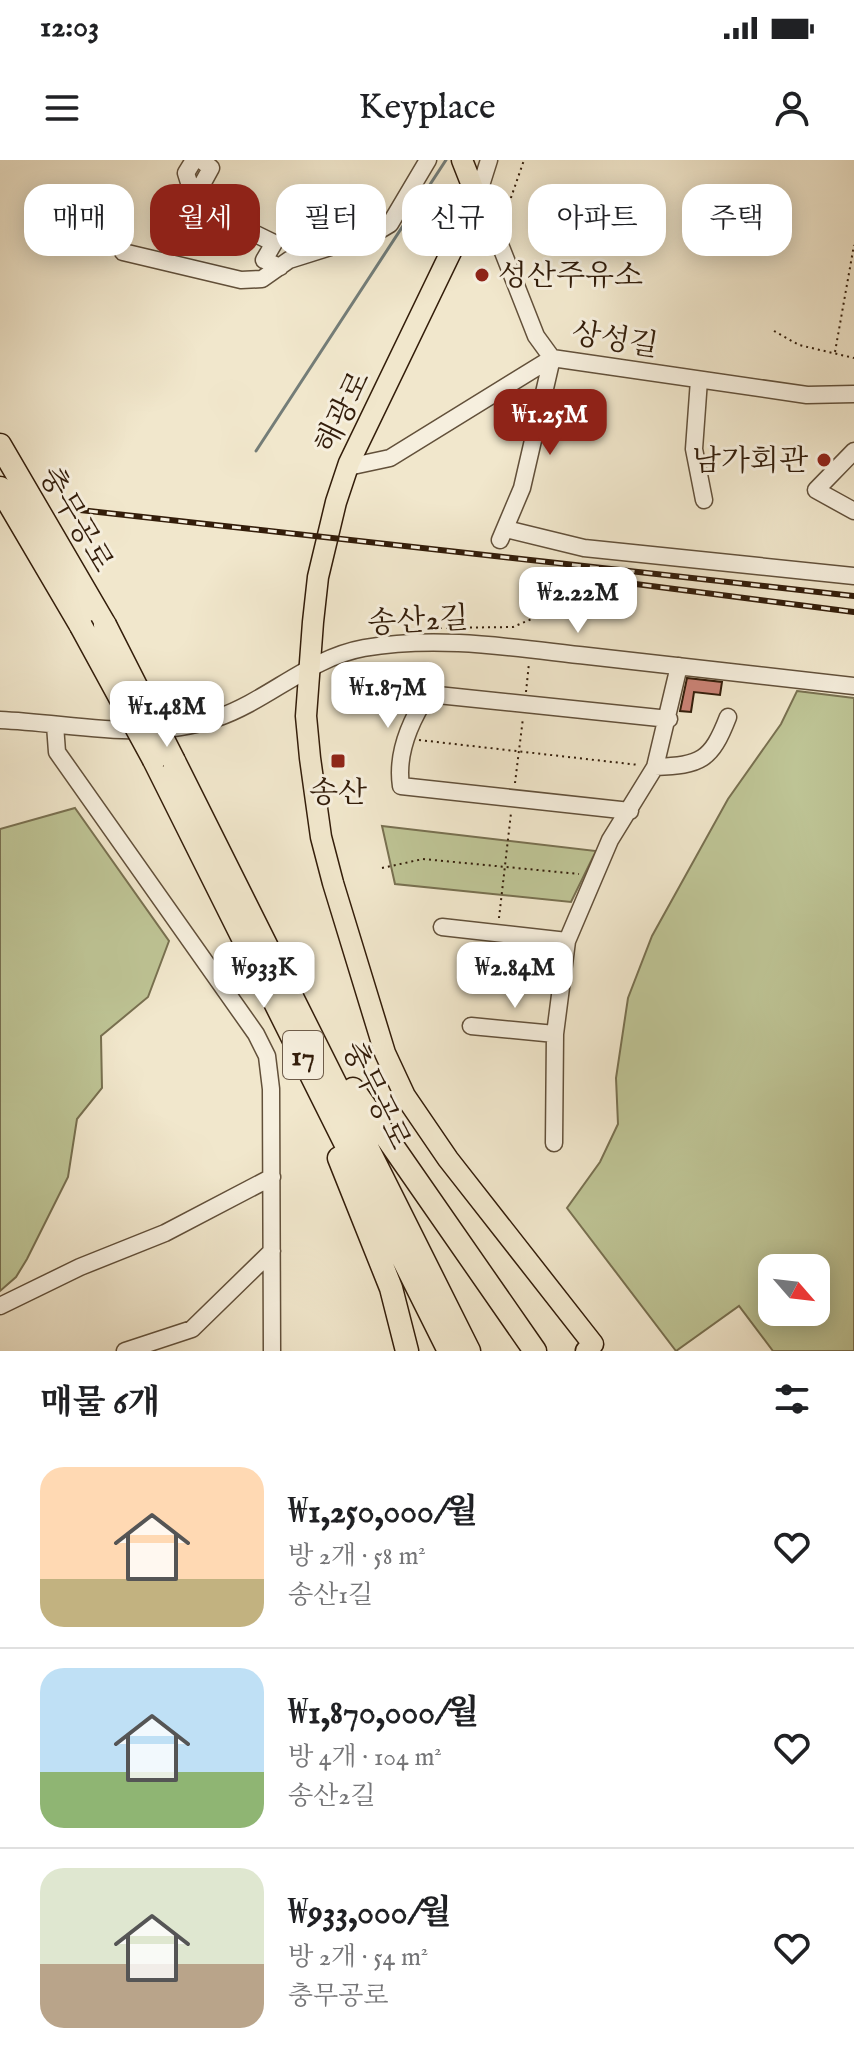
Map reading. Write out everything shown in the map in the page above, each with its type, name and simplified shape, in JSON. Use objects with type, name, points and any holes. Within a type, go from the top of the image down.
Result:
[{"type":"highway","name":"충무공로","points":[[0,445],[105,625],[271,990],[449,1351]]},
{"type":"highway","name":"충무공로","points":[[0,488],[164,760],[200,810],[469,1351]]},
{"type":"highway","points":[[200,810],[236,866],[341,1071],[535,1351]]},
{"type":"highway","points":[[271,990],[391,1288],[407,1351]]},
{"type":"main road","points":[[462,160],[471,184]]},
{"type":"main road","name":"해광로","points":[[449,256],[348,467],[318,577],[306,716],[321,837],[385,1053],[426,1129],[592,1349]]},
{"type":"street","points":[[189,184],[186,173],[194,160]]},
{"type":"street","points":[[201,160],[211,168],[202,184]]},
{"type":"street","points":[[134,255],[241,280],[262,279],[289,260],[375,233],[390,224],[428,160]]},
{"type":"street","points":[[481,184],[489,160]]},
{"type":"street","points":[[260,236],[274,243],[264,260],[280,267]]},
{"type":"street","points":[[505,256],[536,336],[552,358],[522,488],[503,534],[584,548],[854,576]]},
{"type":"street","name":"상성길","points":[[348,467],[390,458],[552,358],[807,395],[854,394]]},
{"type":"street","points":[[699,380],[694,449],[704,500]]},
{"type":"street","points":[[854,451],[816,490],[854,511]]},
{"type":"street","name":"송산2길","points":[[0,720],[139,732],[184,728],[219,717],[276,689],[310,667],[364,648],[420,643],[531,650],[854,686]]},
{"type":"street","points":[[554,1143],[555,1034],[558,989],[567,941],[592,876],[655,767],[669,719],[679,666]]},
{"type":"street","points":[[630,811],[401,786],[400,768],[406,738],[428,694],[669,719]]},
{"type":"street","points":[[655,767],[685,765],[706,758],[719,740],[728,717]]},
{"type":"street","points":[[55,725],[57,752],[144,879],[210,963],[262,1046],[270,1072],[272,1351]]},
{"type":"street","points":[[442,927],[567,941]]},
{"type":"street","points":[[471,1026],[555,1034]]},
{"type":"street","points":[[0,1306],[80,1267],[165,1233],[272,1177]]},
{"type":"street","points":[[125,1351],[192,1329],[272,1251]]},
{"type":"path","points":[[512,192],[524,160]]},
{"type":"path","points":[[835,352],[854,245]]},
{"type":"path","points":[[774,331],[799,345],[854,358]]},
{"type":"path","points":[[420,643],[433,628],[513,627],[541,615]]},
{"type":"path","points":[[531,650],[492,980],[558,989]]},
{"type":"path","points":[[406,738],[655,767]]},
{"type":"path","points":[[382,868],[423,859],[592,876]]},
{"type":"green space","points":[[797,691],[854,698],[854,1351],[773,1351],[739,1306],[676,1351],[567,1208],[600,1162],[618,1124],[616,1078],[628,998],[652,936],[728,799],[781,724]]},
{"type":"green space","points":[[75,808],[169,941],[148,997],[101,1036],[102,1088],[77,1119],[68,1177],[27,1259],[16,1277],[0,1291],[0,829]]},
{"type":"green space","points":[[382,826],[596,851],[571,902],[395,884]]},
{"type":"building","points":[[687,678],[722,682],[720,695],[694,692],[691,712],[680,711]]},
{"type":"waterway","points":[[256,451],[446,160]]},
{"type":"railway","points":[[71,509],[854,596]]},
{"type":"railway","points":[[589,578],[854,612]]},
{"type":"place","name":"성산주유소","points":[[482,275]]},
{"type":"place","name":"남가회관","points":[[824,460]]},
{"type":"place","name":"송산","points":[[338,761]]}]
